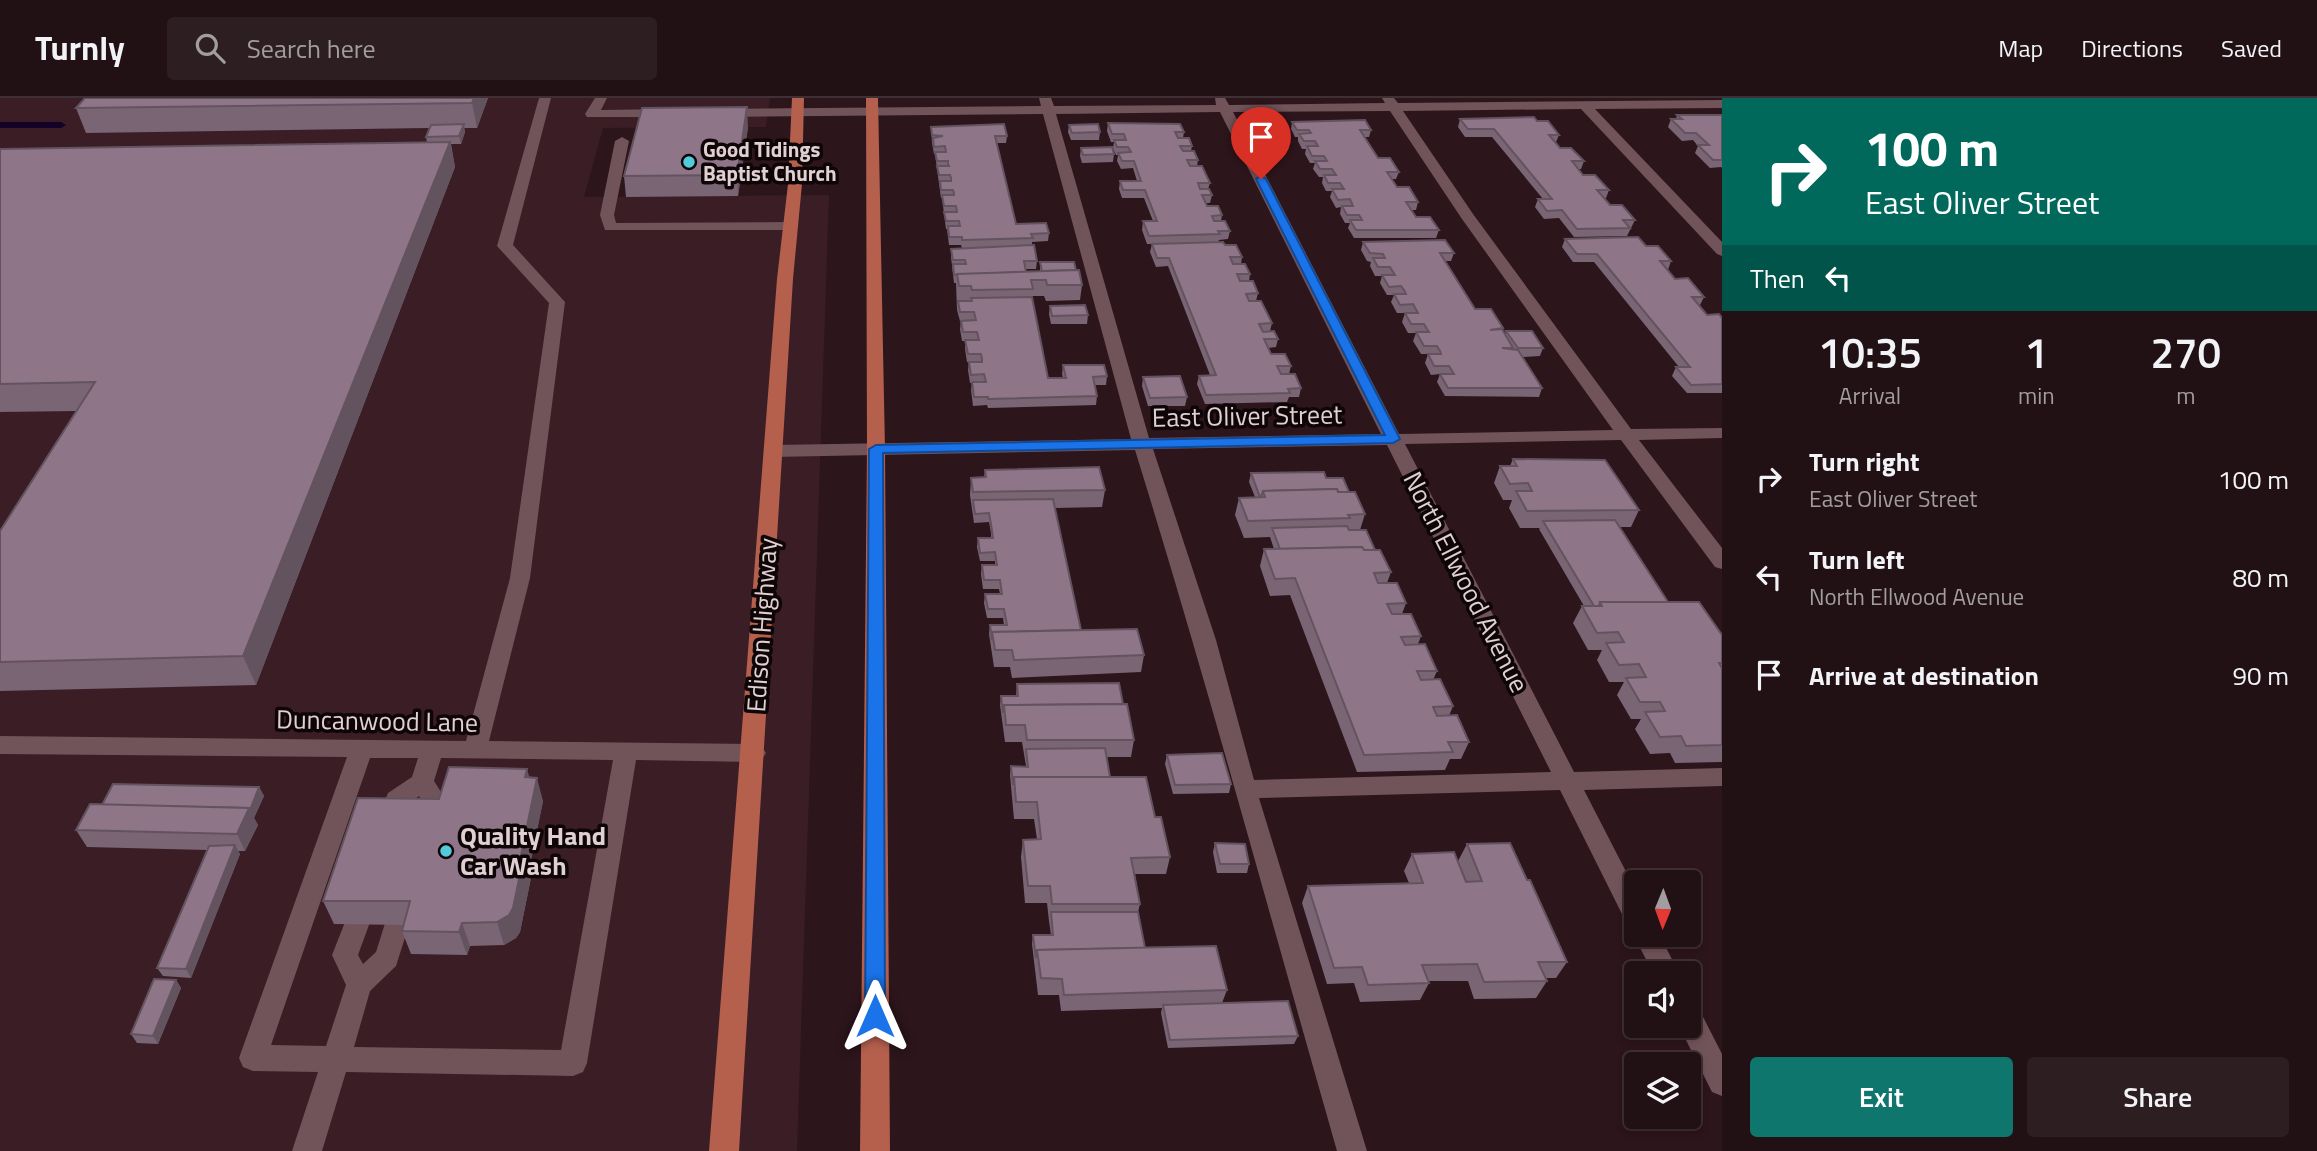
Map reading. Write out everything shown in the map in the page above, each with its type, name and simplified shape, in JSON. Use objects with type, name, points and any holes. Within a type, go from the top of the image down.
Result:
[{"type":"main road","points":[[872,105],[876,449],[875,1151]]},
{"type":"main road","name":"Edison Highway","points":[[724,1151],[754,753],[773,451],[795,184],[797,106]]},
{"type":"street","points":[[475,750],[520,578],[557,302],[505,246],[545,98]]},
{"type":"street","points":[[601,98],[592,114],[685,113]]},
{"type":"street","points":[[1391,102],[1467,216],[1625,435],[1722,562]]},
{"type":"street","points":[[711,113],[797,106],[872,105],[1391,102],[1585,106],[1722,104]]},
{"type":"street","name":"North Ellwood Avenue","points":[[1222,103],[1624,892]]},
{"type":"street","points":[[1047,104],[1142,444],[1205,640],[1245,789],[1352,1151]]},
{"type":"street","points":[[1585,106],[1722,251]]},
{"type":"street","points":[[622,141],[607,215],[610,227],[791,226]]},
{"type":"street","name":"East Oliver Street","points":[[773,451],[1722,433]]},
{"type":"street","name":"Duncanwood Lane","points":[[0,745],[754,753]]},
{"type":"street","points":[[361,749],[253,1058],[573,1063],[626,751]]},
{"type":"street","points":[[388,822],[396,800],[422,782],[432,750]]},
{"type":"street","points":[[1245,789],[1722,777]]},
{"type":"street","points":[[422,782],[436,803],[429,823]]},
{"type":"street","points":[[356,925],[345,955],[359,985]]},
{"type":"street","points":[[307,1151],[359,985],[387,958],[396,925]]},
{"type":"street","points":[[1699,1038],[1722,1083]]},
{"type":"shaded area","points":[[0,98],[770,98],[766,127],[603,128],[584,197],[829,195],[797,1151],[0,1151]]},
{"type":"building","points":[[85,98],[474,98],[472,103],[76,108]]},
{"type":"building","name":"Good Tidings Baptist Church","points":[[747,107],[737,175],[624,176],[642,108]]},
{"type":"building","points":[[1677,115],[1722,115],[1722,160],[1713,160],[1698,145],[1709,145],[1696,133],[1685,133],[1671,119],[1682,119]]},
{"type":"building","points":[[1534,117],[1537,121],[1548,121],[1559,135],[1549,135],[1560,148],[1571,148],[1584,161],[1572,161],[1583,175],[1595,175],[1609,190],[1597,190],[1610,205],[1622,205],[1635,220],[1623,220],[1630,228],[1577,229],[1562,210],[1547,211],[1538,199],[1552,199],[1494,129],[1468,129],[1460,119]]},
{"type":"building","points":[[1365,120],[1371,130],[1360,130],[1378,158],[1390,158],[1399,172],[1387,172],[1397,187],[1409,187],[1418,202],[1406,202],[1416,217],[1430,217],[1439,230],[1356,230],[1350,220],[1362,220],[1361,218],[1359,215],[1347,215],[1342,206],[1353,206],[1350,199],[1338,200],[1332,189],[1344,189],[1340,183],[1328,183],[1324,175],[1336,175],[1332,169],[1320,169],[1315,161],[1327,161],[1324,156],[1312,156],[1307,146],[1318,146],[1315,141],[1304,141],[1299,134],[1311,133],[1309,130],[1297,130],[1292,122]]},
{"type":"building","points":[[1108,123],[1180,124],[1184,132],[1175,132],[1178,138],[1189,138],[1192,146],[1180,146],[1183,151],[1194,151],[1198,160],[1187,160],[1190,166],[1202,166],[1210,183],[1198,183],[1200,189],[1209,189],[1212,195],[1202,195],[1207,206],[1218,206],[1222,215],[1212,216],[1214,221],[1225,221],[1230,231],[1218,231],[1220,234],[1149,236],[1143,221],[1157,221],[1145,190],[1123,190],[1120,181],[1141,181],[1134,161],[1122,161],[1118,153],[1131,152],[1128,147],[1117,147],[1114,140],[1126,140],[1124,134],[1112,134]]},
{"type":"building","points":[[464,124],[459,136],[426,137],[431,125]]},
{"type":"building","points":[[1004,124],[1007,136],[995,136],[1016,224],[1046,223],[1049,233],[1031,234],[1033,238],[962,240],[962,237],[949,237],[948,226],[960,226],[959,221],[946,221],[944,212],[957,212],[956,206],[944,206],[942,195],[954,193],[953,190],[941,190],[940,181],[951,181],[951,178],[950,175],[939,175],[937,166],[949,166],[948,161],[937,161],[935,152],[946,152],[945,146],[934,147],[933,138],[943,136],[932,135],[931,127]]},
{"type":"building","points":[[1098,124],[1100,132],[1072,133],[1069,125]]},
{"type":"building","points":[[450,142],[243,656],[0,662],[0,531],[95,382],[0,384],[0,149]]},
{"type":"building","points":[[1112,147],[1114,154],[1083,155],[1081,148]]},
{"type":"building","points":[[1638,237],[1646,246],[1658,246],[1671,261],[1660,261],[1675,279],[1688,278],[1704,297],[1692,297],[1707,315],[1719,314],[1722,318],[1722,384],[1691,385],[1676,367],[1690,367],[1597,254],[1577,254],[1565,239]]},
{"type":"building","points":[[1445,240],[1454,253],[1440,253],[1475,309],[1491,309],[1503,328],[1490,330],[1502,329],[1513,348],[1502,348],[1518,350],[1542,388],[1448,388],[1440,374],[1454,374],[1449,366],[1434,366],[1428,354],[1441,354],[1440,351],[1437,346],[1424,346],[1416,332],[1429,332],[1424,324],[1411,324],[1405,313],[1418,313],[1413,304],[1400,305],[1394,294],[1406,294],[1404,290],[1401,286],[1389,287],[1382,275],[1395,275],[1390,267],[1378,267],[1373,258],[1385,258],[1383,254],[1370,253],[1363,242]]},
{"type":"building","points":[[1223,242],[1225,245],[1236,245],[1242,257],[1230,257],[1233,264],[1245,264],[1250,274],[1237,274],[1240,281],[1253,281],[1258,293],[1246,294],[1249,301],[1261,301],[1272,323],[1259,324],[1263,332],[1274,331],[1278,339],[1264,339],[1271,354],[1285,354],[1291,366],[1277,366],[1281,374],[1295,374],[1301,388],[1288,389],[1290,393],[1206,395],[1199,376],[1216,375],[1169,258],[1157,258],[1152,244]]},
{"type":"building","points":[[1034,245],[1037,261],[1024,261],[1026,272],[954,275],[953,264],[966,264],[965,260],[953,260],[951,249]]},
{"type":"building","points":[[1040,262],[1074,262],[1076,270],[1042,271]]},
{"type":"building","points":[[1079,270],[1082,285],[1047,285],[1046,280],[1031,280],[1033,289],[972,290],[971,286],[959,286],[957,274]]},
{"type":"building","points":[[1032,297],[1048,378],[1066,378],[1063,365],[1104,365],[1107,376],[1093,377],[1097,396],[988,399],[974,397],[972,382],[986,382],[984,374],[971,375],[969,362],[982,362],[982,359],[981,354],[968,354],[965,340],[979,340],[977,332],[963,332],[961,321],[976,320],[974,312],[960,312],[958,301],[972,301],[971,298]]},
{"type":"building","points":[[1085,305],[1088,315],[1052,316],[1050,306]]},
{"type":"building","points":[[1506,331],[1532,331],[1543,348],[1518,348]]},
{"type":"building","points":[[1180,376],[1187,397],[1150,398],[1143,377]]},
{"type":"building","points":[[1513,459],[1605,460],[1639,510],[1527,511],[1516,491],[1532,491],[1528,483],[1510,484],[1500,466],[1517,466]]},
{"type":"building","points":[[1099,467],[1105,490],[973,492],[971,478],[986,477],[985,470]]},
{"type":"building","points":[[1324,472],[1326,478],[1343,478],[1349,492],[1338,492],[1337,489],[1263,491],[1260,497],[1251,473]]},
{"type":"building","points":[[1337,489],[1338,492],[1355,492],[1365,514],[1348,515],[1350,518],[1248,521],[1239,498],[1265,497],[1263,491]]},
{"type":"building","points":[[1053,499],[1081,630],[992,632],[992,640],[990,625],[1007,625],[1004,609],[988,609],[985,594],[1002,594],[1000,580],[984,580],[982,565],[997,565],[995,552],[980,553],[978,538],[993,538],[989,513],[975,514],[973,500]]},
{"type":"building","points":[[1615,520],[1668,602],[1600,602],[1599,606],[1594,606],[1543,521]]},
{"type":"building","points":[[1347,526],[1349,530],[1366,530],[1375,550],[1364,550],[1362,547],[1280,549],[1272,528]]},
{"type":"building","points":[[1362,547],[1364,550],[1380,550],[1391,572],[1374,573],[1378,583],[1397,583],[1406,603],[1387,604],[1392,614],[1411,614],[1421,636],[1401,637],[1405,645],[1425,644],[1437,671],[1417,671],[1421,680],[1440,679],[1453,706],[1433,707],[1437,716],[1457,715],[1469,742],[1448,742],[1453,752],[1364,755],[1295,578],[1275,579],[1264,549]]},
{"type":"building","points":[[1600,602],[1699,602],[1722,635],[1722,663],[1719,663],[1722,668],[1722,745],[1686,746],[1681,736],[1660,737],[1645,712],[1665,711],[1660,702],[1640,702],[1626,678],[1646,677],[1639,664],[1619,665],[1606,643],[1624,642],[1618,632],[1597,633],[1582,606],[1602,606]]},
{"type":"building","points":[[1137,629],[1144,655],[1014,660],[1012,650],[995,650],[992,632]]},
{"type":"building","points":[[1119,683],[1123,704],[1004,705],[1003,713],[1001,696],[1018,696],[1017,684]]},
{"type":"building","points":[[1127,704],[1134,740],[1027,740],[1025,725],[1006,725],[1004,705]]},
{"type":"building","points":[[1105,748],[1110,777],[1014,777],[1013,785],[1011,766],[1028,767],[1026,749]]},
{"type":"building","points":[[1222,753],[1231,784],[1175,785],[1167,755]]},
{"type":"building","name":"Quality Hand Car Wash","points":[[449,767],[527,769],[525,777],[537,778],[521,855],[524,855],[513,908],[509,915],[497,922],[462,923],[459,932],[402,931],[410,901],[323,901],[358,798],[439,799]]},
{"type":"building","points":[[1014,777],[1146,777],[1155,817],[1161,817],[1170,857],[1131,858],[1140,904],[1052,904],[1050,886],[1028,886],[1023,840],[1041,839],[1037,802],[1016,802]]},
{"type":"building","points":[[113,784],[259,787],[250,810],[102,805]]},
{"type":"building","points":[[90,804],[249,808],[237,834],[76,830]]},
{"type":"building","points":[[1215,843],[1245,844],[1249,864],[1220,864]]},
{"type":"building","points":[[1510,843],[1567,962],[1538,962],[1547,981],[1484,982],[1477,964],[1422,965],[1429,983],[1368,985],[1362,967],[1334,968],[1308,886],[1423,883],[1412,854],[1454,852],[1466,882],[1482,881],[1467,844]]},
{"type":"building","points":[[235,845],[186,969],[157,968],[209,846]]},
{"type":"building","points":[[1051,912],[1138,912],[1145,948],[1037,950],[1036,958],[1033,935],[1053,935]]},
{"type":"building","points":[[1216,946],[1227,990],[1064,995],[1062,979],[1041,978],[1037,950]]},
{"type":"building","points":[[154,979],[176,980],[153,1036],[131,1034]]},
{"type":"building","points":[[1288,1001],[1298,1036],[1170,1040],[1163,1005]]},
{"type":"waterway","points":[[0,125],[61,125]]},
{"type":"place","name":"Good Tidings Baptist Church","points":[[689,162]]},
{"type":"place","name":"Quality Hand Car Wash","points":[[446,851]]},
{"type":"route","points":[[875,1016],[876,449],[1393,439],[1261,179]]}]
